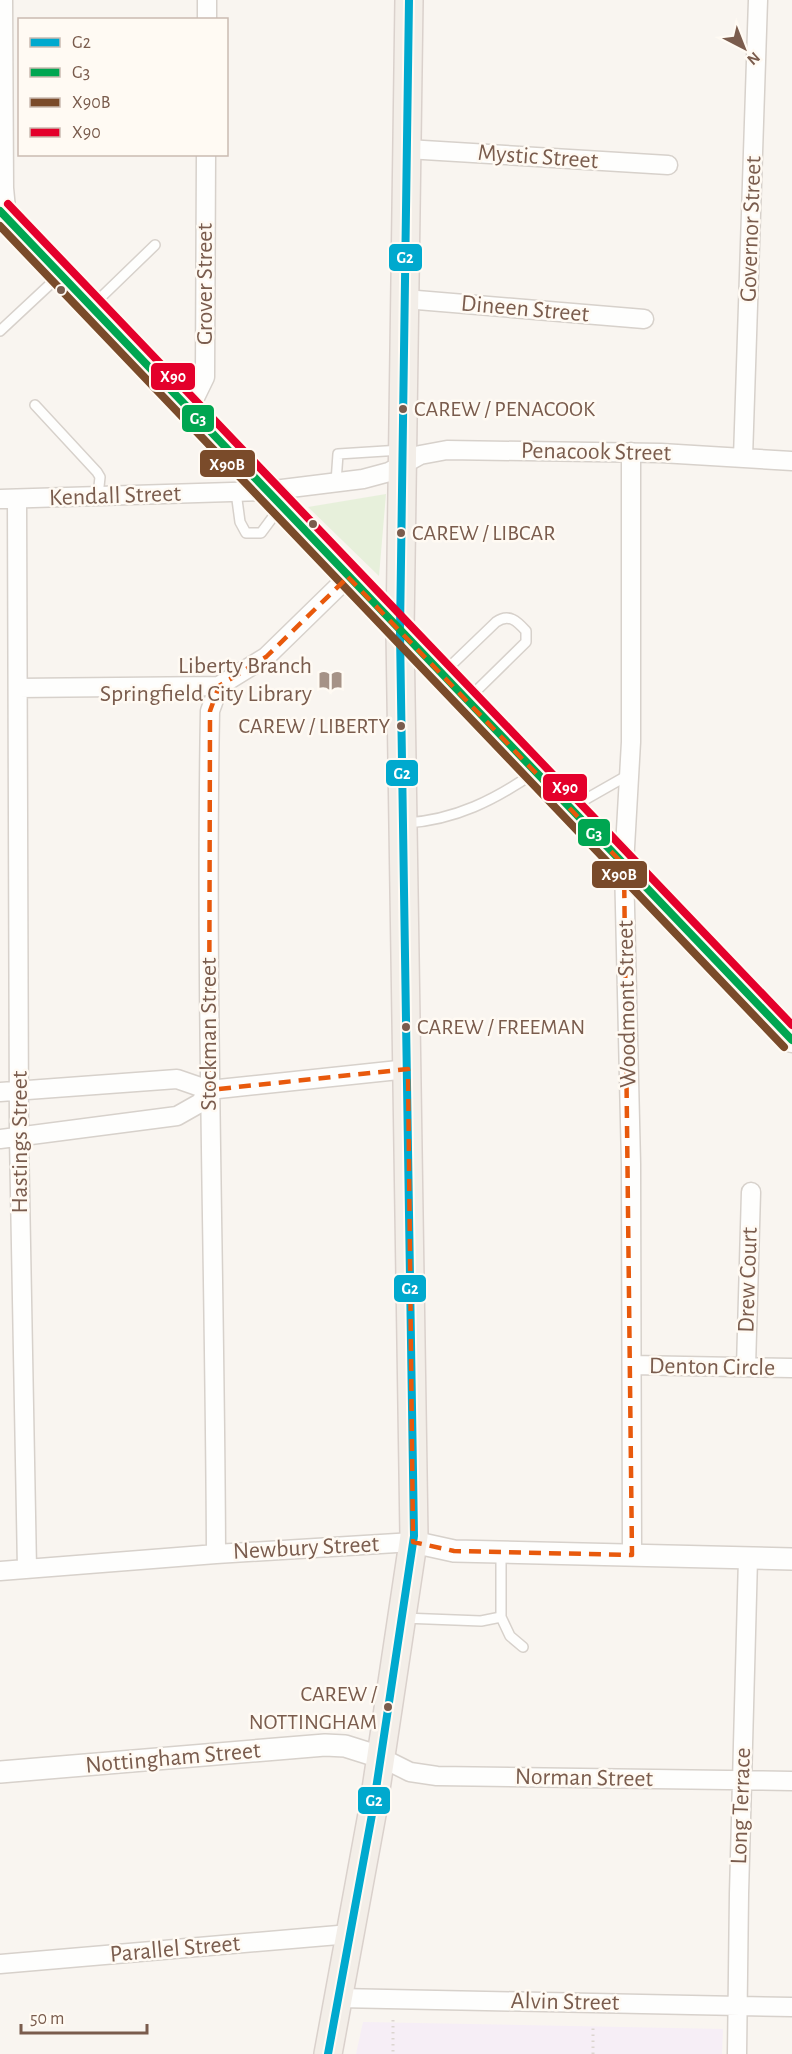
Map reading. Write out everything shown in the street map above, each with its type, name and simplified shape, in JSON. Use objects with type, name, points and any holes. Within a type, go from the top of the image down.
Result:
[{"type":"main road","points":[[328,2054],[380,1758],[413,1542],[400,632],[409,0]]},
{"type":"main road","points":[[2,219],[60,274],[792,1040]]},
{"type":"street","points":[[2,219],[4,188],[3,0]]},
{"type":"street","points":[[207,0],[207,18]]},
{"type":"street","name":"Governor Street","points":[[743,458],[759,0]]},
{"type":"street","name":"Mystic Street","points":[[407,149],[668,165]]},
{"type":"street","name":"Grover Street","points":[[189,410],[205,377],[206,156]]},
{"type":"street","name":"Dineen Street","points":[[405,299],[644,319]]},
{"type":"street","name":"Penacook Street","points":[[336,482],[363,479],[403,458],[447,450],[631,452],[792,460]]},
{"type":"street","name":"Woodmont Street","points":[[631,452],[630,774],[624,865],[632,1365],[632,1555]]},
{"type":"street","name":"Kendall Street","points":[[8,499],[237,492],[274,499],[336,482]]},
{"type":"street","name":"Hastings Street","points":[[8,499],[18,688],[19,1137],[27,1569]]},
{"type":"street","points":[[18,688],[219,686],[266,657],[348,577]]},
{"type":"street","name":"Stockman Street","points":[[216,1554],[215,1330],[208,1090],[210,711],[219,686]]},
{"type":"street","points":[[0,1092],[177,1079],[208,1090],[408,1069]]},
{"type":"street","points":[[0,1139],[177,1116],[200,1103],[208,1090]]},
{"type":"street","name":"Drew Court","points":[[746,1367],[751,1192]]},
{"type":"street","name":"Denton Circle","points":[[632,1365],[792,1368]]},
{"type":"street","name":"Newbury Street","points":[[0,1571],[216,1554],[413,1542],[454,1551],[792,1559]]},
{"type":"street","name":"Long Terrace","points":[[737,2054],[748,1558]]},
{"type":"street","name":"Nottingham Street","points":[[0,1772],[325,1745],[345,1746],[380,1758]]},
{"type":"street","name":"Norman Street","points":[[380,1758],[410,1772],[437,1776],[792,1780]]},
{"type":"street","name":"Parallel Street","points":[[0,1964],[350,1934]]},
{"type":"street","name":"Alvin Street","points":[[338,1998],[792,2007]]},
{"type":"lane","points":[[91,307],[155,245]]},
{"type":"lane","points":[[0,331],[60,274]]},
{"type":"lane","points":[[35,405],[97,472],[100,477],[98,496]]},
{"type":"lane","points":[[336,482],[338,454],[403,458]]},
{"type":"lane","points":[[237,492],[240,522],[246,532],[261,533],[274,499]]},
{"type":"lane","points":[[441,675],[502,618],[512,618],[519,623],[526,631],[526,642],[466,701]]},
{"type":"lane","points":[[404,823],[435,821],[463,812],[502,796],[535,772]]},
{"type":"lane","points":[[570,808],[630,774]]},
{"type":"lane","points":[[501,1552],[501,1617],[510,1636],[523,1647]]},
{"type":"lane","points":[[401,1618],[481,1621],[501,1617]]},
{"type":"path","points":[[393,2020],[393,2054]]},
{"type":"path","points":[[593,2024],[593,2054]]},
{"type":"highlighted area","points":[[348,577],[624,865],[632,1555],[454,1551],[413,1542],[408,1069],[209,1090],[210,711],[219,686],[266,657]]},
{"type":"shaded area","points":[[363,2022],[723,2029],[722,2054],[356,2054]]},
{"type":"green space","points":[[386,494],[379,576],[308,507]]},
{"type":"transit line","name":"G2","points":[[328,2054],[373,1809],[414,1536],[400,632],[409,0]]},
{"type":"transit line","name":"X90","points":[[8,204],[792,1025]]},
{"type":"transit line","name":"G3","points":[[0,211],[792,1040]]},
{"type":"transit line","name":"X90B","points":[[0,226],[784,1047]]},
{"type":"place","name":"CAREW / PENACOOK","points":[[403,409]]},
{"type":"place","name":"CAREW / LIBCAR","points":[[401,533]]},
{"type":"place","name":"Liberty Branch Springfield City Library","points":[[330,680]]},
{"type":"place","name":"CAREW / LIBERTY","points":[[401,726]]},
{"type":"place","name":"CAREW / FREEMAN","points":[[406,1027]]},
{"type":"place","name":"CAREW / NOTTINGHAM","points":[[388,1707]]}]
